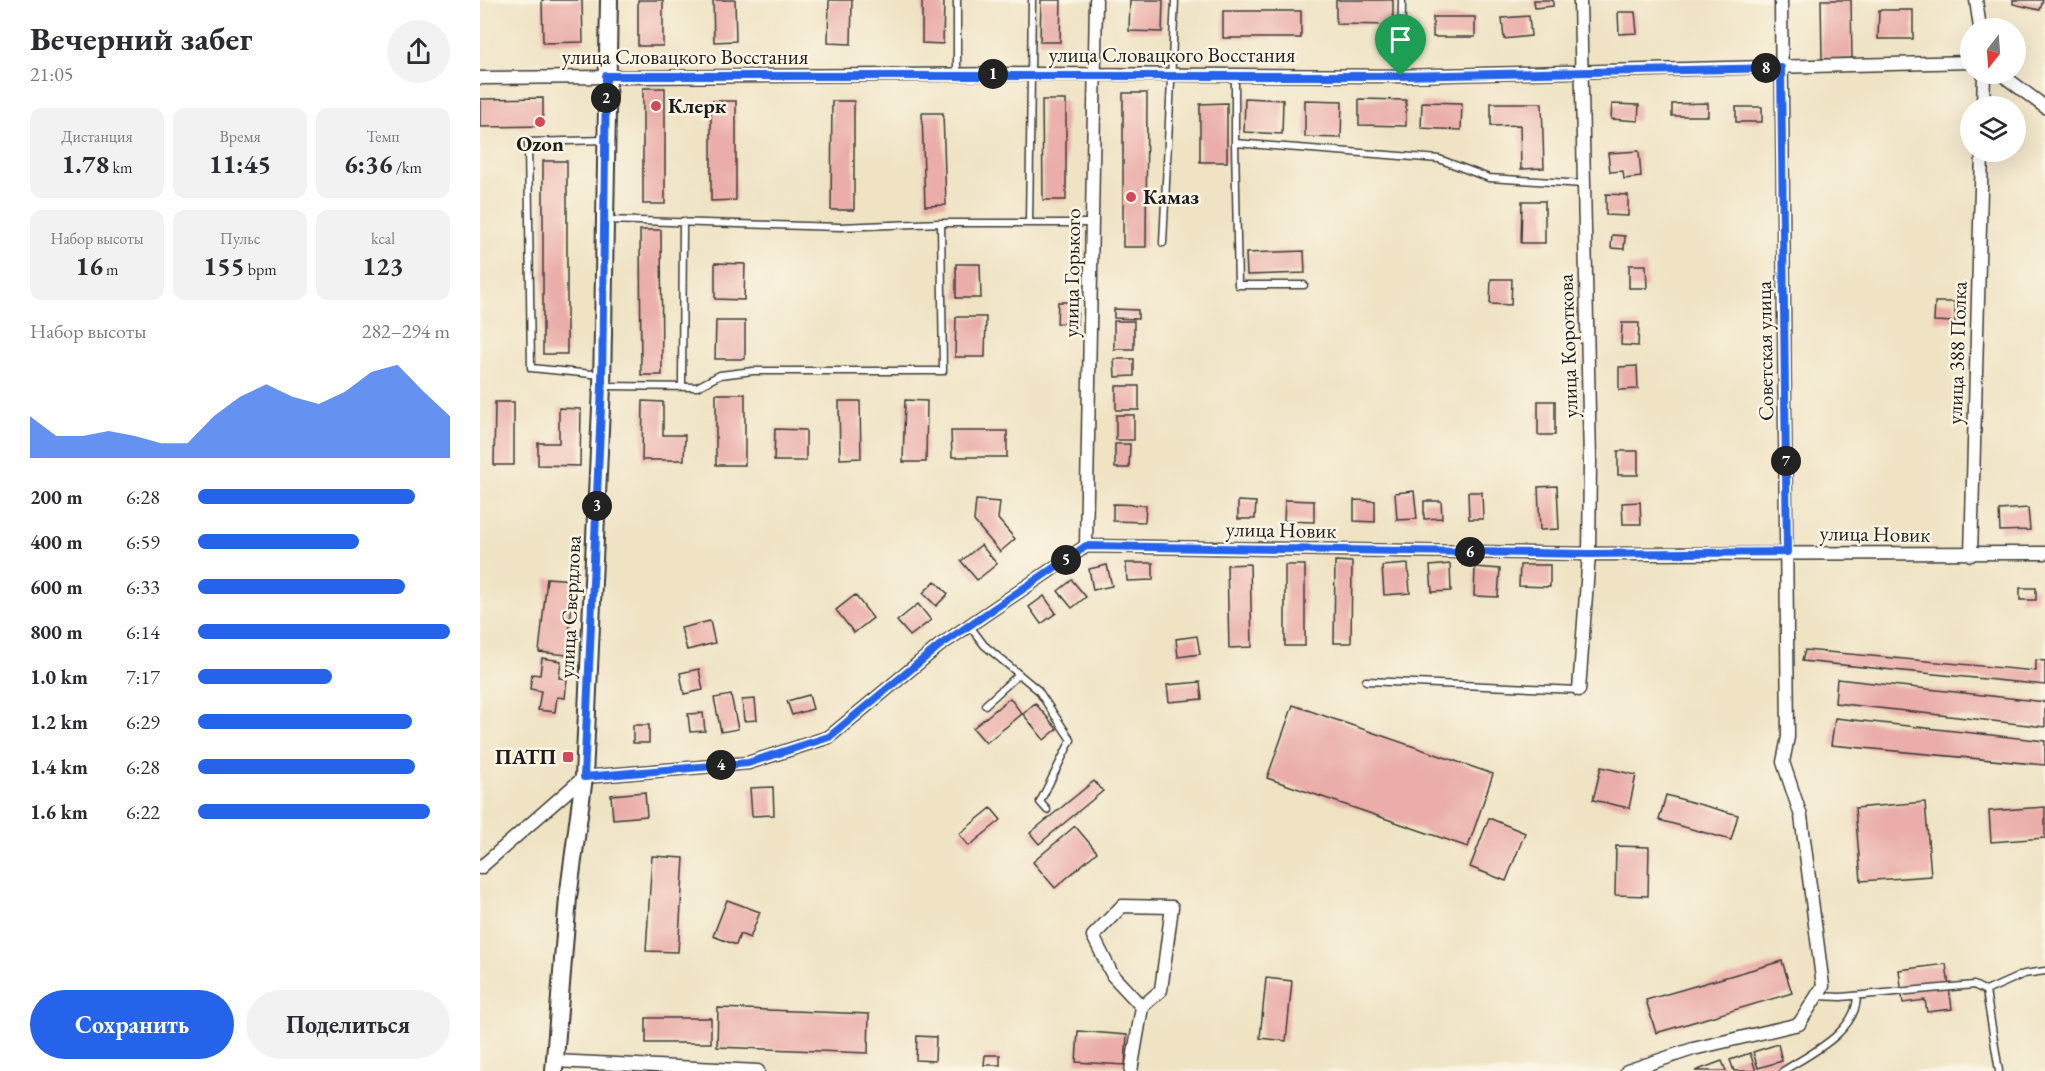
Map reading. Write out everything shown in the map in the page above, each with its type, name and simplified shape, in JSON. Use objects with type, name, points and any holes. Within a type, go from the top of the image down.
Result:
[{"type":"main road","name":"улица Свердлова","points":[[554,1066],[568,898],[584,777],[602,381],[609,0]]},
{"type":"street","name":"улица Горького","points":[[1086,546],[1096,0]]},
{"type":"street","name":"улица Короткова","points":[[1579,690],[1589,554],[1590,461],[1580,0]]},
{"type":"street","name":"Советская улица","points":[[1781,0],[1788,737],[1783,762],[1801,816],[1823,986],[1817,996]]},
{"type":"street","points":[[1976,0],[1979,18]]},
{"type":"street","name":"улица Словацкого Восстания","points":[[480,78],[1033,74],[1401,76],[1960,62]]},
{"type":"street","points":[[2014,84],[2045,107]]},
{"type":"street","name":"улица 388 Полка","points":[[1971,555],[1982,162]]},
{"type":"street","points":[[480,868],[584,777],[748,763],[829,737],[939,646],[1086,546]]},
{"type":"street","name":"улица Новик","points":[[1086,546],[1589,554],[1787,552],[1971,555],[2045,553]]},
{"type":"street","points":[[1131,1071],[1142,1007],[1161,990],[1172,908],[1122,906],[1093,936],[1113,976],[1142,1007]]},
{"type":"street","points":[[1627,1071],[1693,1049],[1799,1024],[1817,996]]},
{"type":"street","points":[[554,1066],[758,1071]]},
{"type":"lane","points":[[957,0],[957,75]]},
{"type":"lane","points":[[1029,223],[1033,74],[1032,0]]},
{"type":"lane","points":[[1162,243],[1175,0]]},
{"type":"lane","points":[[1401,76],[1402,0]]},
{"type":"lane","points":[[1234,75],[1238,285],[1304,285]]},
{"type":"lane","points":[[605,140],[528,142],[531,368],[602,381],[682,387],[697,387],[720,375],[753,371],[943,371],[940,223]]},
{"type":"lane","points":[[1235,143],[1439,159],[1489,178],[1583,184]]},
{"type":"lane","points":[[604,220],[840,227],[940,223],[1093,223]]},
{"type":"lane","points":[[682,387],[683,221]]},
{"type":"lane","points":[[969,626],[984,645],[1038,690],[1071,740],[1040,802],[1047,810]]},
{"type":"lane","points":[[985,705],[1019,674]]},
{"type":"lane","points":[[1366,681],[1579,690]]},
{"type":"lane","points":[[1986,991],[2024,974],[2045,971]]},
{"type":"lane","points":[[1817,996],[1857,996],[1974,985],[1986,991]]},
{"type":"lane","points":[[1986,991],[1999,1071]]},
{"type":"lane","points":[[1783,1071],[1817,1050],[1843,1029],[1857,1007],[1857,996]]},
{"type":"building","points":[[542,0],[582,0],[583,42],[543,43]]},
{"type":"building","points":[[638,0],[663,0],[663,46],[638,46]]},
{"type":"building","points":[[713,0],[735,0],[736,41],[714,42]]},
{"type":"building","points":[[829,0],[852,0],[851,44],[828,43]]},
{"type":"building","points":[[922,0],[944,0],[943,44],[922,43]]},
{"type":"building","points":[[1041,0],[1061,0],[1060,42],[1040,42]]},
{"type":"building","points":[[1130,0],[1163,0],[1162,32],[1129,31]]},
{"type":"building","points":[[1336,0],[1393,0],[1393,25],[1336,24]]},
{"type":"building","points":[[1534,0],[1553,0],[1553,6],[1535,8]]},
{"type":"building","points":[[1821,0],[1851,0],[1852,58],[1822,59]]},
{"type":"building","points":[[2013,0],[2043,0],[2040,10],[2013,4]]},
{"type":"building","points":[[1879,10],[1913,10],[1913,39],[1878,39]]},
{"type":"building","points":[[1223,11],[1301,11],[1301,38],[1223,38]]},
{"type":"building","points":[[1618,12],[1635,12],[1637,33],[1619,34]]},
{"type":"building","points":[[1529,16],[1531,36],[1504,39],[1502,18]]},
{"type":"building","points":[[1433,17],[1475,17],[1475,37],[1433,37]]},
{"type":"building","points":[[643,88],[665,88],[665,204],[643,204]]},
{"type":"building","points":[[1123,93],[1147,93],[1146,247],[1123,247]]},
{"type":"building","points":[[543,98],[543,126],[480,127],[480,99]]},
{"type":"building","points":[[1245,98],[1283,100],[1282,134],[1244,132]]},
{"type":"building","points":[[1359,99],[1406,100],[1406,126],[1359,125]]},
{"type":"building","points":[[1042,100],[1066,100],[1066,200],[1043,200]]},
{"type":"building","points":[[1305,100],[1342,101],[1341,138],[1305,137]]},
{"type":"building","points":[[711,101],[736,101],[736,200],[711,201]]},
{"type":"building","points":[[832,101],[854,101],[854,210],[831,210]]},
{"type":"building","points":[[1422,102],[1462,103],[1461,130],[1421,128]]},
{"type":"building","points":[[1227,103],[1227,162],[1200,162],[1200,104]]},
{"type":"building","points":[[1491,103],[1542,103],[1544,168],[1521,169],[1520,125],[1491,126]]},
{"type":"building","points":[[1708,103],[1708,116],[1672,116],[1672,104]]},
{"type":"building","points":[[1612,104],[1639,105],[1638,121],[1611,119]]},
{"type":"building","points":[[1736,107],[1762,107],[1762,122],[1736,122]]},
{"type":"building","points":[[922,113],[943,113],[946,205],[925,206]]},
{"type":"building","points":[[1639,151],[1641,177],[1624,179],[1623,171],[1610,172],[1608,153]]},
{"type":"building","points":[[543,161],[567,161],[567,354],[543,354]]},
{"type":"building","points":[[1606,194],[1628,195],[1628,216],[1606,215]]},
{"type":"building","points":[[1522,201],[1545,201],[1545,243],[1521,243]]},
{"type":"building","points":[[640,230],[661,230],[662,375],[641,375]]},
{"type":"building","points":[[1612,235],[1625,236],[1624,249],[1611,248]]},
{"type":"building","points":[[1304,251],[1305,273],[1247,275],[1246,253]]},
{"type":"building","points":[[715,263],[745,264],[744,300],[715,299]]},
{"type":"building","points":[[956,264],[980,264],[981,298],[956,298]]},
{"type":"building","points":[[1629,265],[1646,265],[1647,288],[1629,288]]},
{"type":"building","points":[[1491,279],[1512,279],[1511,305],[1490,304]]},
{"type":"building","points":[[1058,302],[1078,302],[1077,324],[1057,323]]},
{"type":"building","points":[[1935,302],[1955,302],[1955,322],[1934,321]]},
{"type":"building","points":[[1114,309],[1138,310],[1138,319],[1114,318]]},
{"type":"building","points":[[956,317],[986,317],[985,357],[955,357]]},
{"type":"building","points":[[716,321],[745,321],[745,359],[715,359]]},
{"type":"building","points":[[1114,321],[1134,321],[1134,349],[1114,349]]},
{"type":"building","points":[[1622,323],[1639,323],[1638,346],[1621,345]]},
{"type":"building","points":[[1114,359],[1134,359],[1134,376],[1115,377]]},
{"type":"building","points":[[1637,366],[1638,389],[1619,390],[1619,367]]},
{"type":"building","points":[[1116,386],[1139,386],[1139,410],[1116,410]]},
{"type":"building","points":[[716,394],[745,394],[745,465],[716,465]]},
{"type":"building","points":[[905,400],[927,401],[926,462],[903,462]]},
{"type":"building","points":[[643,401],[663,402],[663,435],[685,435],[684,460],[642,460]]},
{"type":"building","points":[[839,401],[860,401],[861,458],[840,459]]},
{"type":"building","points":[[1538,401],[1555,401],[1555,435],[1538,435]]},
{"type":"building","points":[[495,402],[514,402],[514,465],[494,465]]},
{"type":"building","points":[[559,408],[581,409],[580,466],[538,465],[538,443],[559,443]]},
{"type":"building","points":[[1116,415],[1134,415],[1134,440],[1116,440]]},
{"type":"building","points":[[775,429],[806,430],[806,461],[774,461]]},
{"type":"building","points":[[951,431],[1007,431],[1007,457],[952,457]]},
{"type":"building","points":[[1115,444],[1130,444],[1129,468],[1115,468]]},
{"type":"building","points":[[1618,451],[1638,451],[1638,475],[1618,475]]},
{"type":"building","points":[[1557,486],[1559,529],[1540,530],[1538,487]]},
{"type":"building","points":[[1414,491],[1417,519],[1397,520],[1395,493]]},
{"type":"building","points":[[1468,492],[1482,492],[1483,519],[1469,519]]},
{"type":"building","points":[[976,500],[1000,502],[998,519],[1015,539],[1000,552],[974,521]]},
{"type":"building","points":[[1285,500],[1314,501],[1314,522],[1284,521]]},
{"type":"building","points":[[1354,500],[1375,501],[1375,522],[1354,521]]},
{"type":"building","points":[[1238,501],[1256,502],[1255,519],[1238,519]]},
{"type":"building","points":[[1424,501],[1441,501],[1442,518],[1424,519]]},
{"type":"building","points":[[1640,502],[1641,524],[1623,524],[1622,503]]},
{"type":"building","points":[[1113,504],[1146,505],[1145,522],[1113,521]]},
{"type":"building","points":[[2028,508],[2030,530],[2000,531],[1999,510]]},
{"type":"building","points":[[981,545],[997,564],[977,580],[961,561]]},
{"type":"building","points":[[1335,561],[1352,562],[1351,643],[1334,643]]},
{"type":"building","points":[[1126,563],[1153,563],[1153,580],[1127,581]]},
{"type":"building","points":[[1250,564],[1252,647],[1229,648],[1227,565]]},
{"type":"building","points":[[1408,564],[1410,593],[1384,595],[1382,566]]},
{"type":"building","points":[[1450,564],[1451,591],[1432,592],[1430,566]]},
{"type":"building","points":[[1107,565],[1112,586],[1093,590],[1089,569]]},
{"type":"building","points":[[1285,565],[1305,565],[1305,646],[1285,646]]},
{"type":"building","points":[[1520,565],[1550,565],[1550,587],[1519,586]]},
{"type":"building","points":[[1475,567],[1500,569],[1498,597],[1474,596]]},
{"type":"building","points":[[547,578],[574,580],[567,655],[539,652]]},
{"type":"building","points":[[1072,580],[1086,597],[1072,608],[1058,591]]},
{"type":"building","points":[[935,581],[948,594],[936,606],[923,593]]},
{"type":"building","points":[[2020,588],[2036,588],[2036,600],[2020,600]]},
{"type":"building","points":[[855,595],[873,618],[854,633],[836,610]]},
{"type":"building","points":[[1044,596],[1056,613],[1041,624],[1029,607]]},
{"type":"building","points":[[918,604],[931,620],[910,636],[897,621]]},
{"type":"building","points":[[710,621],[715,643],[687,650],[681,628]]},
{"type":"building","points":[[1197,636],[1200,654],[1178,657],[1176,639]]},
{"type":"building","points":[[1805,650],[2036,671],[2036,660],[2045,661],[2045,685],[1802,661]]},
{"type":"building","points":[[542,658],[561,661],[559,678],[567,679],[565,698],[557,697],[555,712],[538,710],[541,691],[530,689],[532,674],[540,675]]},
{"type":"building","points":[[699,669],[703,690],[684,694],[680,673]]},
{"type":"building","points":[[1837,679],[2045,702],[2045,727],[1835,703]]},
{"type":"building","points":[[1200,682],[1202,699],[1169,702],[1167,685]]},
{"type":"building","points":[[731,695],[738,729],[721,732],[714,698]]},
{"type":"building","points":[[809,695],[813,709],[792,715],[787,701]]},
{"type":"building","points":[[1010,698],[1022,714],[986,743],[973,728]]},
{"type":"building","points":[[755,699],[757,720],[744,721],[742,700]]},
{"type":"building","points":[[1035,703],[1057,729],[1044,740],[1023,714]]},
{"type":"building","points":[[1293,705],[1493,774],[1468,847],[1267,778]]},
{"type":"building","points":[[703,713],[705,731],[690,732],[688,714]]},
{"type":"building","points":[[1835,718],[2045,741],[2045,765],[1831,745]]},
{"type":"building","points":[[633,725],[649,725],[649,743],[633,743]]},
{"type":"building","points":[[1601,767],[1636,775],[1629,808],[1593,800]]},
{"type":"building","points":[[1094,781],[1103,791],[1039,844],[1030,833]]},
{"type":"building","points":[[773,787],[774,815],[752,816],[750,788]]},
{"type":"building","points":[[645,792],[647,816],[613,819],[611,795]]},
{"type":"building","points":[[1666,795],[1738,815],[1731,840],[1659,820]]},
{"type":"building","points":[[1925,802],[1931,876],[1861,881],[1855,808]]},
{"type":"building","points":[[2045,807],[2045,838],[1991,842],[1989,811]]},
{"type":"building","points":[[991,808],[1001,820],[969,846],[959,834]]},
{"type":"building","points":[[1489,818],[1525,833],[1506,881],[1470,867]]},
{"type":"building","points":[[1075,826],[1097,852],[1055,888],[1033,862]]},
{"type":"building","points":[[1616,846],[1649,847],[1648,896],[1615,895]]},
{"type":"building","points":[[652,856],[684,858],[678,952],[646,951]]},
{"type":"building","points":[[727,900],[760,912],[750,938],[740,934],[736,945],[713,936]]},
{"type":"building","points":[[1782,961],[1792,993],[1656,1033],[1646,1000]]},
{"type":"building","points":[[1946,964],[1952,1009],[1927,1012],[1925,1000],[1903,1003],[1899,970]]},
{"type":"building","points":[[1266,978],[1292,981],[1286,1041],[1260,1038]]},
{"type":"building","points":[[718,1008],[869,1014],[868,1053],[717,1047]]},
{"type":"building","points":[[646,1018],[711,1018],[711,1043],[646,1043]]},
{"type":"building","points":[[1078,1031],[1127,1035],[1125,1065],[1076,1062]]},
{"type":"building","points":[[917,1036],[936,1037],[935,1061],[916,1060]]},
{"type":"building","points":[[1778,1044],[1782,1061],[1758,1068],[1753,1052]]},
{"type":"building","points":[[1750,1053],[1756,1071],[1734,1071],[1730,1060]]},
{"type":"building","points":[[985,1055],[1000,1055],[1000,1065],[984,1065]]},
{"type":"building","points":[[1722,1061],[1726,1071],[1695,1071]]},
{"type":"place","name":"Клерк","points":[[656,106]]},
{"type":"place","name":"Ozon","points":[[540,122]]},
{"type":"place","name":"Камаз","points":[[1131,197]]},
{"type":"place","name":"ПАТП","points":[[568,757]]},
{"type":"route","points":[[1781,68],[1787,552],[1589,554],[1086,546],[939,646],[829,737],[748,763],[584,777],[602,386],[606,76],[1033,74],[1401,76],[1781,68]]}]
